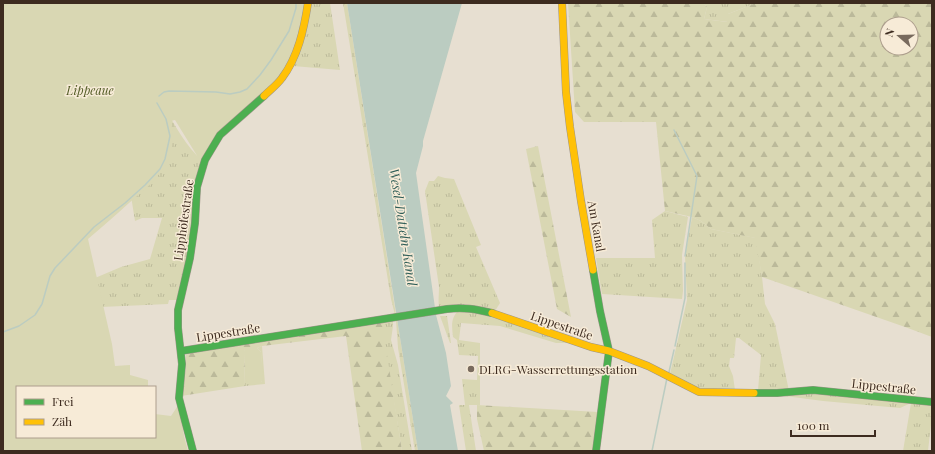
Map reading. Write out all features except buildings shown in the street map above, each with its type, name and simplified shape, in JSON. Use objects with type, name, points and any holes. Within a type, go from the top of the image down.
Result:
[{"type":"street","name":"Lipphöfestraße","points":[[193,451],[179,398],[182,364],[178,328],[178,310],[190,258],[197,187],[203,165],[220,135],[274,87],[294,58],[303,30],[308,3]]},
{"type":"street","name":"Am Kanal","points":[[562,3],[566,92],[570,127],[581,202],[600,311],[609,352],[596,451]]},
{"type":"street","name":"Lippestraße","points":[[181,351],[445,309],[465,308],[483,310],[609,352],[648,366],[699,392],[777,393],[813,390],[932,402]]},
{"type":"green space","name":"Lippeaue","points":[[3,3],[309,3],[288,69],[224,131],[202,166],[175,120],[171,121],[173,136],[172,146],[170,156],[161,172],[146,188],[88,239],[112,344],[115,366],[130,365],[130,375],[148,380],[148,386],[16,386],[16,438],[156,438],[156,414],[171,416],[177,407],[179,407],[188,451],[3,451]]},
{"type":"green space","points":[[311,3],[330,3],[340,70],[293,66]]},
{"type":"green space","points":[[343,3],[347,3],[396,315],[391,299]]},
{"type":"green space","points":[[568,3],[703,3],[707,7],[704,19],[727,22],[728,14],[756,3],[932,3],[932,337],[762,277],[755,238],[711,229],[701,221],[692,217],[665,211],[656,122],[584,122],[575,112]]},
{"type":"green space","points":[[703,3],[756,3],[728,14],[728,22],[704,19],[707,7]]},
{"type":"green space","points":[[164,107],[186,143],[203,161],[197,179],[191,218],[189,254],[178,300],[169,300],[168,304],[101,307],[18,386],[16,386],[16,438],[3,451],[3,311],[84,235],[95,278],[121,267],[150,259],[162,218],[142,218],[135,221],[131,196]]},
{"type":"green space","points":[[538,146],[571,317],[557,309],[526,149]]},
{"type":"green space","points":[[438,176],[454,179],[481,245],[476,247],[500,303],[495,311],[439,308],[439,287],[425,191],[429,181],[434,181]]},
{"type":"green space","points":[[665,211],[688,217],[682,255],[682,299],[602,294],[596,258],[655,258],[652,220]]},
{"type":"green space","points":[[692,217],[701,221],[711,229],[756,238],[765,304],[775,324],[789,391],[758,390],[761,355],[739,338],[736,338],[734,358],[730,358],[729,366],[733,376],[735,390],[702,389],[670,374],[687,300],[685,256]]},
{"type":"green space","points":[[459,310],[480,311],[569,343],[556,343],[500,326],[461,323],[459,340],[480,343],[480,405],[469,405],[476,451],[466,451],[459,405],[465,405],[462,379],[477,380],[478,356],[459,355],[457,340],[453,337],[452,326],[454,316]]},
{"type":"green space","points":[[440,316],[447,316],[451,343],[450,343]]},
{"type":"green space","points":[[397,319],[418,451],[415,451],[398,348]]},
{"type":"green space","points":[[385,321],[393,321],[391,340],[398,365],[412,451],[402,451],[382,329]]},
{"type":"green space","points":[[385,321],[383,329],[402,451],[362,451],[346,336],[262,346],[257,348],[244,348],[245,386],[181,396],[186,368],[186,355],[192,352]]},
{"type":"green space","points":[[262,346],[265,384],[245,386],[244,350],[262,382],[261,352],[257,348]]},
{"type":"green space","points":[[244,348],[257,348],[261,352],[263,379],[260,383],[252,384],[246,380]]},
{"type":"green space","points":[[809,393],[932,405],[928,451],[903,451],[911,403],[900,408],[785,396]]},
{"type":"green space","points":[[477,405],[598,412],[593,451],[484,451],[477,419]]},
{"type":"water","name":"Wesel-Datteln-Kanal","points":[[347,3],[462,3],[423,141],[416,173],[436,315],[446,353],[451,386],[446,396],[453,403],[450,405],[458,451],[418,451]]},
{"type":"waterway","points":[[159,96],[164,92],[169,91],[216,92],[230,94],[247,89],[271,60],[289,31],[296,8],[296,3]]},
{"type":"waterway","points":[[3,332],[19,326],[35,315],[42,304],[50,276],[55,268],[94,227],[125,203],[160,169],[165,159],[170,136],[166,119],[157,103]]},
{"type":"waterway","points":[[674,130],[697,176],[685,256]]},
{"type":"waterway","points":[[675,346],[685,298],[685,263]]},
{"type":"waterway","points":[[669,372],[674,350]]},
{"type":"waterway","points":[[652,451],[667,378]]},
{"type":"traffic: fast","points":[[193,451],[179,398],[182,364],[178,328],[178,310],[190,258],[195,223],[197,187],[205,160],[220,135],[264,96]]},
{"type":"traffic: fast","points":[[593,270],[609,351],[596,451]]},
{"type":"traffic: fast","points":[[181,351],[447,309],[459,308],[492,313]]},
{"type":"traffic: fast","points":[[754,393],[813,390],[932,402]]},
{"type":"traffic: slow","points":[[264,96],[280,81],[288,70],[300,42],[308,3]]},
{"type":"traffic: slow","points":[[562,3],[566,92],[570,127],[593,270]]},
{"type":"traffic: slow","points":[[492,313],[591,347],[609,351],[648,366],[699,392],[754,393]]},
{"type":"place","name":"DLRG-Wasserrettungsstation","points":[[471,369]]}]
